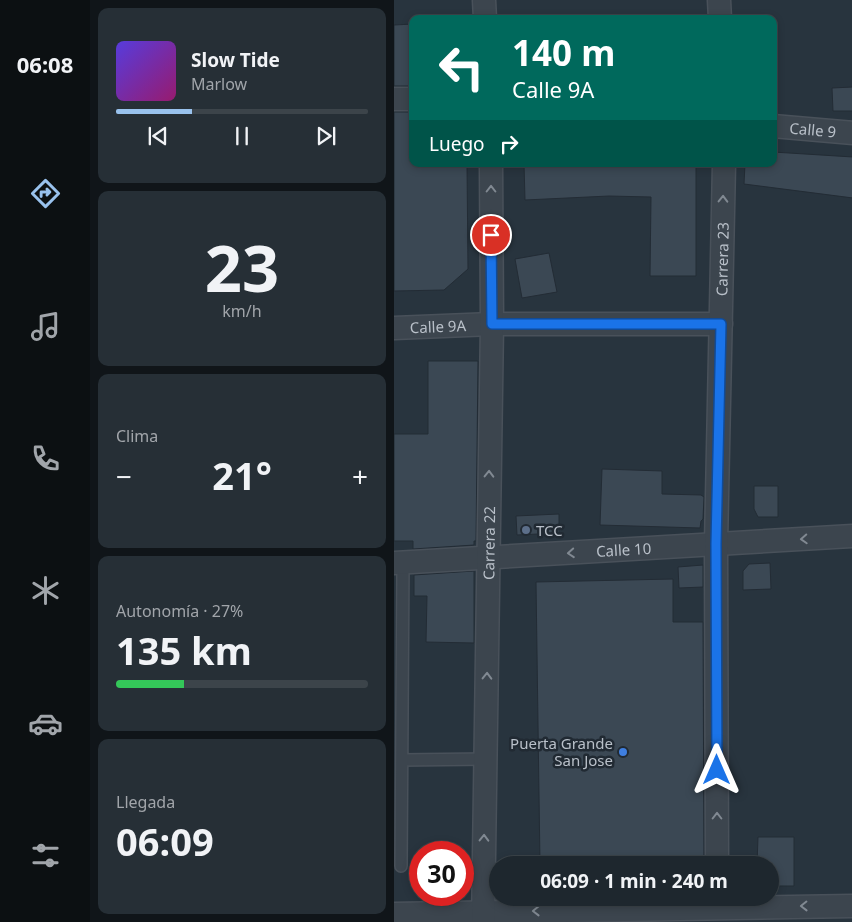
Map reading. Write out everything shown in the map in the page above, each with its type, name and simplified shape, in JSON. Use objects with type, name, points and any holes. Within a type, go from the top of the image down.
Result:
[{"type":"street","points":[[484,0],[485,15]]},
{"type":"street","points":[[719,0],[720,15]]},
{"type":"street","points":[[394,98],[409,99]]},
{"type":"street","name":"Calle 9","points":[[777,126],[852,133]]},
{"type":"street","name":"Carrera 22","points":[[483,917],[492,324],[491,167]]},
{"type":"street","name":"Carrera 23","points":[[717,856],[716,544],[724,167]]},
{"type":"street","name":"Calle 9A","points":[[394,328],[492,324],[721,324]]},
{"type":"street","name":"Calle 10","points":[[399,562],[852,536]]},
{"type":"street","points":[[394,914],[483,917],[852,906]]},
{"type":"lane","points":[[399,562],[398,712],[402,760],[398,798],[401,866]]},
{"type":"lane","points":[[402,760],[486,759]]},
{"type":"building","points":[[409,24],[409,86],[394,86],[394,25]]},
{"type":"building","points":[[853,87],[853,111],[833,111],[832,88]]},
{"type":"building","points":[[394,112],[409,112],[409,167],[467,167],[468,269],[444,290],[394,291]]},
{"type":"building","points":[[777,152],[853,157],[853,198],[744,184],[745,167],[777,167]]},
{"type":"building","points":[[524,167],[696,167],[696,276],[650,276],[651,197],[609,196],[525,200]]},
{"type":"building","points":[[549,253],[557,292],[522,298],[515,259]]},
{"type":"building","points":[[428,361],[478,361],[476,541],[474,541],[474,545],[413,549],[413,541],[394,541],[394,434],[428,434]]},
{"type":"building","points":[[602,469],[662,471],[662,494],[701,495],[704,497],[703,519],[700,528],[600,525]]},
{"type":"building","points":[[754,486],[778,486],[778,517],[758,517],[754,509]]},
{"type":"building","points":[[559,514],[559,533],[517,535],[516,516]]},
{"type":"building","points":[[770,563],[771,589],[743,590],[743,571],[749,564]]},
{"type":"building","points":[[703,565],[703,587],[679,588],[678,567]]},
{"type":"building","points":[[474,571],[474,643],[426,642],[427,596],[414,596],[414,575]]},
{"type":"building","name":"Puerta Grande San Jose","points":[[673,579],[673,622],[703,622],[704,856],[540,856],[536,582]]},
{"type":"building","points":[[758,837],[794,837],[794,886],[779,886],[779,856],[757,856]]},
{"type":"place","name":"TCC","points":[[526,530]]},
{"type":"place","name":"Puerta Grande San Jose","points":[[623,752]]},
{"type":"route","points":[[491,235],[492,324],[721,324],[716,544],[717,770]]}]
